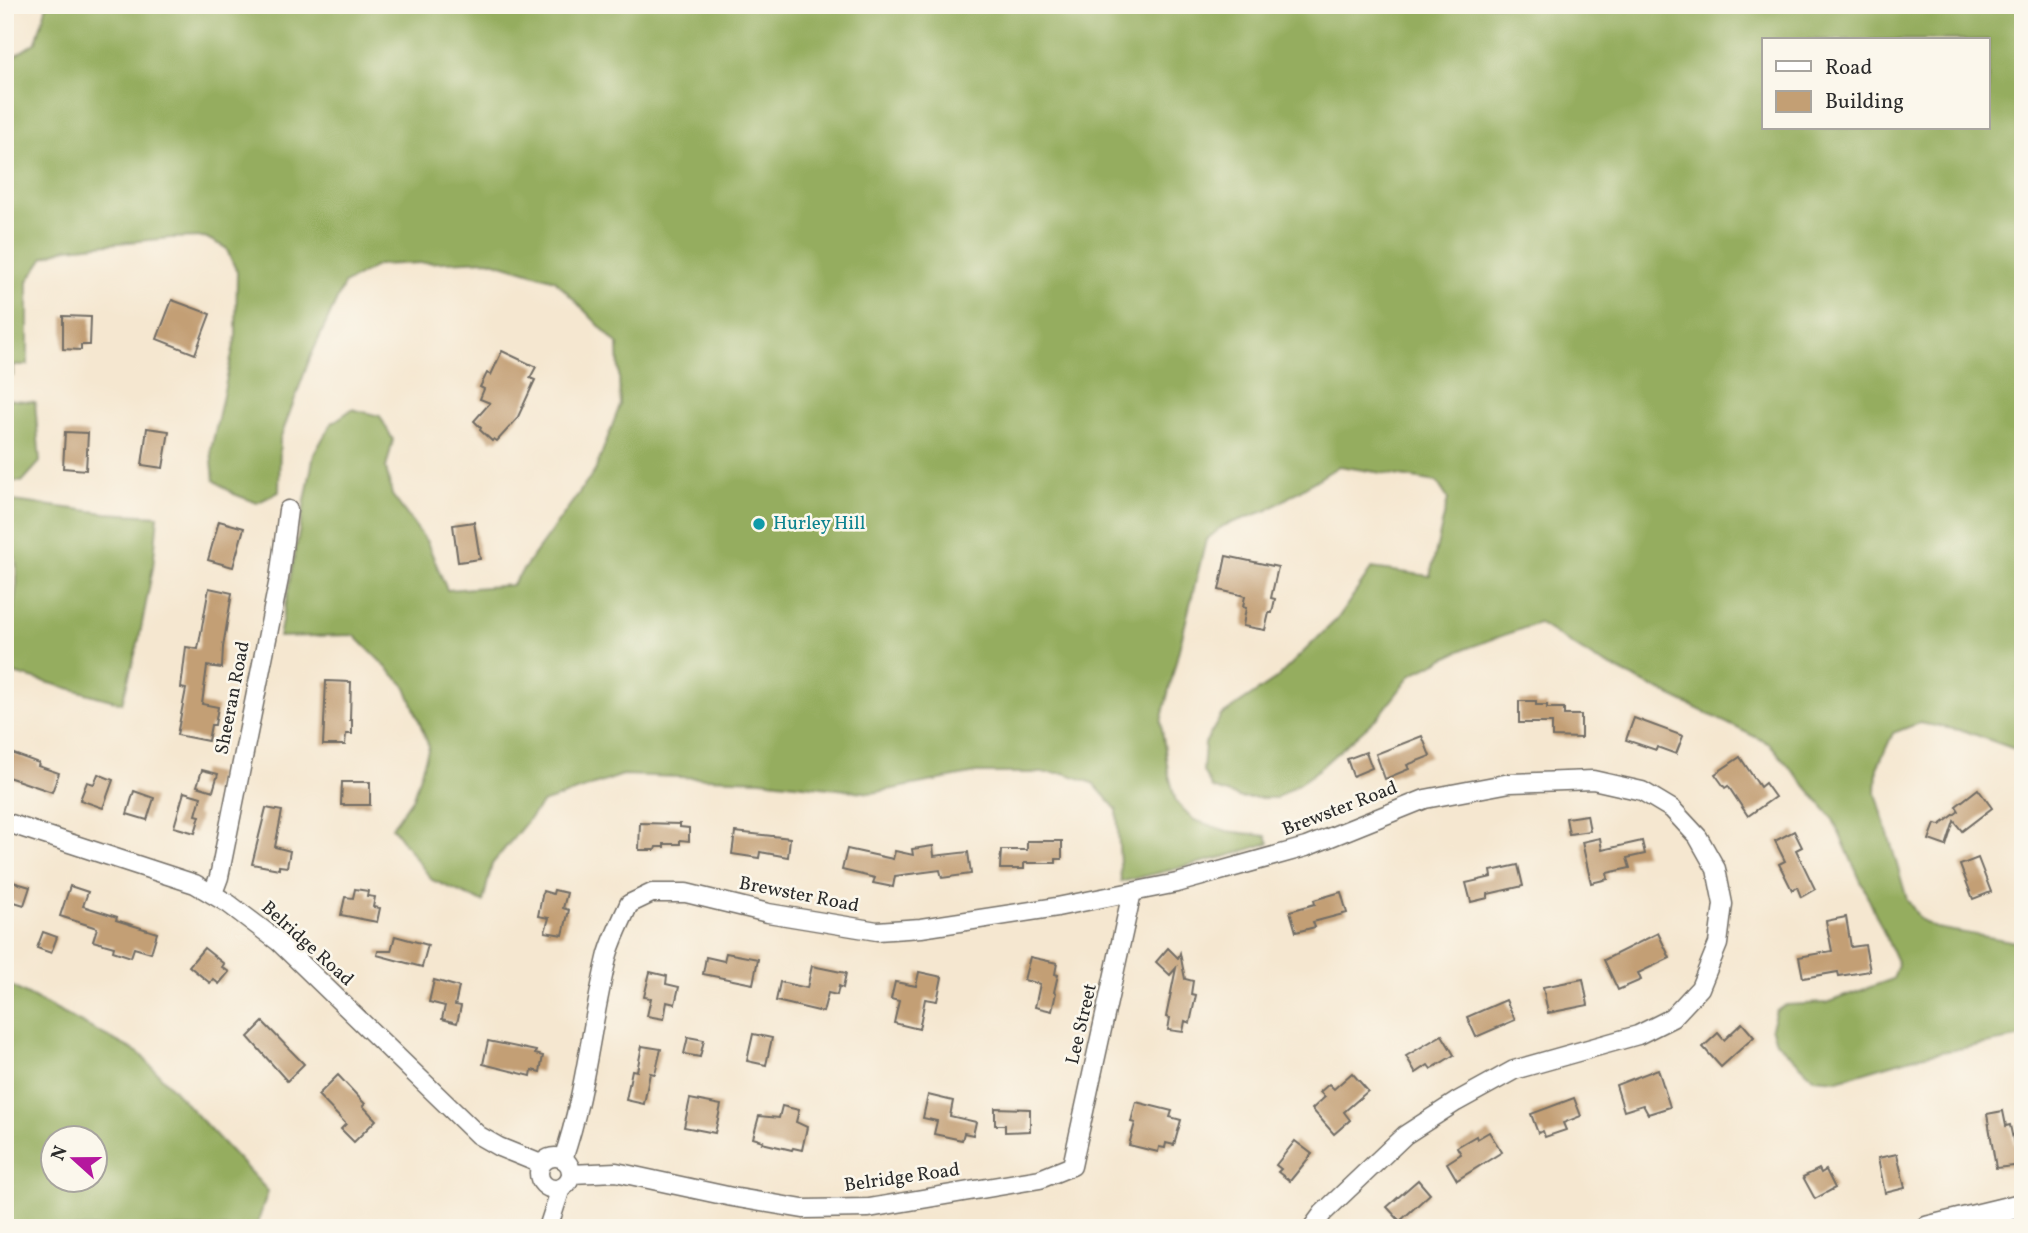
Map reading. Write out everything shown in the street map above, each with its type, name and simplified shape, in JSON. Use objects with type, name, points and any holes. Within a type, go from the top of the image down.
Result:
[{"type":"street","name":"Sheeran Road","points":[[213,893],[219,877],[279,579],[288,510]]},
{"type":"street","name":"Brewster Road","points":[[548,1228],[565,1173],[609,952],[629,904],[653,893],[686,893],[768,913],[877,931],[948,924],[1057,907],[1177,883],[1306,847],[1425,800],[1510,783],[1593,780],[1642,791],[1672,809],[1698,837],[1716,869],[1723,904],[1718,944],[1700,988],[1672,1018],[1638,1035],[1514,1070],[1456,1102],[1405,1135],[1323,1213],[1312,1228]]},
{"type":"street","name":"Belridge Road","points":[[5,822],[195,884],[213,893],[279,942],[478,1135],[499,1147],[541,1164],[549,1158],[565,1173],[616,1172],[803,1209],[869,1208],[1040,1179],[1072,1166]]},
{"type":"street","name":"Lee Street","points":[[1072,1166],[1132,892]]},
{"type":"street","points":[[541,1164],[540,1178],[544,1185],[553,1189],[565,1173]]},
{"type":"street","points":[[1928,1228],[2023,1206]]},
{"type":"green space","points":[[47,5],[2023,5],[2023,752],[1965,731],[1919,723],[1893,733],[1877,768],[1876,793],[1907,899],[1920,919],[1936,928],[2023,943],[2023,1037],[1915,1057],[1838,1080],[1814,1078],[1776,1041],[1771,1027],[1776,1011],[1786,1005],[1826,1003],[1893,979],[1898,964],[1832,817],[1770,744],[1597,660],[1538,623],[1462,650],[1412,674],[1380,715],[1312,775],[1276,798],[1241,798],[1212,788],[1203,771],[1205,743],[1221,716],[1276,679],[1338,618],[1372,568],[1430,576],[1448,499],[1437,482],[1339,466],[1268,510],[1223,526],[1206,540],[1161,722],[1168,771],[1176,802],[1194,820],[1227,831],[1266,836],[1269,843],[1228,856],[1121,882],[1117,810],[1093,783],[1064,773],[976,773],[872,793],[761,780],[623,775],[542,803],[492,864],[483,902],[432,880],[392,827],[413,797],[429,747],[406,687],[354,635],[279,637],[314,454],[331,424],[352,409],[380,416],[393,440],[386,468],[392,495],[427,542],[447,590],[512,585],[595,471],[620,405],[618,345],[555,280],[488,260],[378,265],[344,284],[310,358],[280,439],[279,492],[257,503],[234,494],[214,480],[211,450],[236,336],[237,272],[226,248],[205,237],[68,248],[44,257],[28,281],[28,365],[13,365],[13,376],[5,376],[5,62],[36,42]]},
{"type":"green space","points":[[5,399],[35,402],[40,462],[22,482],[5,480]]},
{"type":"green space","points":[[5,500],[106,513],[158,516],[153,567],[139,639],[122,703],[6,671],[17,583],[16,559],[5,540]]},
{"type":"green space","points":[[5,983],[139,1053],[268,1191],[256,1228],[5,1228]]},
{"type":"building","points":[[172,300],[210,314],[195,354],[157,339]]},
{"type":"building","points":[[63,316],[91,317],[90,345],[81,345],[81,350],[63,349]]},
{"type":"building","points":[[502,351],[536,367],[530,378],[535,380],[517,419],[497,441],[492,441],[474,421],[490,403],[480,399],[484,389],[480,387],[487,373],[491,375]]},
{"type":"building","points":[[147,428],[169,431],[163,468],[142,465]]},
{"type":"building","points":[[65,432],[88,433],[86,470],[63,468]]},
{"type":"building","points":[[219,521],[244,528],[233,567],[208,560]]},
{"type":"building","points":[[474,522],[480,559],[458,562],[453,525]]},
{"type":"building","points":[[1226,556],[1278,567],[1271,598],[1275,599],[1265,630],[1243,626],[1245,596],[1219,590]]},
{"type":"building","points":[[209,588],[232,593],[222,668],[207,666],[202,704],[218,707],[215,725],[211,725],[208,741],[177,735],[186,689],[181,688],[186,647],[198,649]]},
{"type":"building","points":[[326,681],[351,682],[352,734],[346,734],[345,745],[323,745]]},
{"type":"building","points":[[1519,701],[1536,701],[1536,705],[1547,705],[1547,708],[1564,708],[1564,715],[1581,715],[1581,738],[1552,737],[1552,723],[1519,723]]},
{"type":"building","points":[[1634,718],[1683,736],[1676,754],[1626,740]]},
{"type":"building","points":[[1422,736],[1430,756],[1407,765],[1409,769],[1385,779],[1376,754]]},
{"type":"building","points":[[1366,752],[1372,768],[1353,776],[1347,759]]},
{"type":"building","points":[[11,753],[59,773],[52,792],[5,776]]},
{"type":"building","points":[[1740,757],[1760,787],[1765,783],[1775,797],[1748,816],[1728,786],[1725,788],[1715,774]]},
{"type":"building","points":[[202,770],[218,774],[213,791],[197,786]]},
{"type":"building","points":[[98,774],[113,780],[103,808],[80,800],[87,782],[94,784]]},
{"type":"building","points":[[342,782],[370,782],[370,805],[341,805]]},
{"type":"building","points":[[1978,789],[1992,808],[1962,831],[1954,821],[1946,846],[1929,840],[1935,824],[1940,825],[1959,811],[1956,806]]},
{"type":"building","points":[[134,791],[154,798],[147,820],[127,814]]},
{"type":"building","points":[[184,792],[201,797],[196,815],[200,816],[195,833],[174,827]]},
{"type":"building","points":[[266,808],[282,811],[275,847],[290,851],[287,867],[279,866],[279,869],[252,864]]},
{"type":"building","points":[[1587,815],[1590,831],[1569,834],[1566,818]]},
{"type":"building","points":[[640,823],[680,824],[680,827],[689,828],[689,841],[664,844],[664,847],[656,847],[655,850],[639,850]]},
{"type":"building","points":[[1794,831],[1802,847],[1796,850],[1815,889],[1801,897],[1797,887],[1792,890],[1779,864],[1785,861],[1775,841]]},
{"type":"building","points":[[735,832],[790,838],[788,857],[760,852],[759,858],[732,854]]},
{"type":"building","points":[[1600,838],[1602,850],[1642,841],[1645,854],[1627,858],[1630,868],[1607,873],[1608,879],[1591,883],[1582,842]]},
{"type":"building","points":[[1027,841],[1062,841],[1062,859],[1056,859],[1056,863],[1024,863],[1024,869],[1000,869],[1001,850],[1027,850]]},
{"type":"building","points":[[933,846],[934,856],[968,852],[971,874],[942,878],[940,870],[895,876],[893,887],[873,883],[875,878],[842,870],[847,849],[893,859],[895,851],[913,855],[912,849]]},
{"type":"building","points":[[1978,858],[1991,892],[1973,899],[1960,865]]},
{"type":"building","points":[[1518,865],[1523,886],[1488,894],[1488,898],[1471,902],[1466,883],[1492,877],[1491,871]]},
{"type":"building","points":[[13,882],[30,887],[24,905],[8,900]]},
{"type":"building","points":[[70,886],[88,892],[83,906],[157,933],[151,953],[134,948],[131,957],[113,951],[114,947],[93,941],[97,928],[60,916]]},
{"type":"building","points":[[355,889],[368,891],[367,896],[375,897],[373,907],[380,908],[377,922],[341,915],[345,897],[353,898]]},
{"type":"building","points":[[554,890],[567,893],[563,908],[569,910],[563,935],[545,932],[549,918],[538,916],[543,891],[553,894]]},
{"type":"building","points":[[1341,892],[1347,913],[1313,922],[1315,927],[1296,932],[1290,911],[1315,904],[1314,900]]},
{"type":"building","points":[[1846,917],[1851,947],[1865,945],[1870,971],[1839,976],[1838,972],[1803,978],[1799,957],[1832,951],[1826,921]]},
{"type":"building","points":[[43,932],[57,937],[51,953],[37,948]]},
{"type":"building","points":[[1658,933],[1670,958],[1638,973],[1641,980],[1618,990],[1604,960]]},
{"type":"building","points":[[395,936],[428,945],[422,967],[377,955],[378,951],[391,951]]},
{"type":"building","points":[[204,948],[224,964],[222,967],[229,972],[219,984],[213,979],[210,983],[189,966]]},
{"type":"building","points":[[1168,948],[1178,958],[1180,953],[1185,979],[1193,981],[1191,994],[1196,995],[1190,1023],[1185,1021],[1183,1032],[1168,1030],[1170,1018],[1166,1017],[1176,968],[1170,975],[1156,962]]},
{"type":"building","points":[[726,953],[758,959],[753,984],[703,974],[706,957],[724,961]]},
{"type":"building","points":[[1030,957],[1057,963],[1055,974],[1058,975],[1052,1011],[1035,1007],[1040,984],[1024,980]]},
{"type":"building","points":[[812,966],[846,973],[843,988],[839,986],[837,995],[828,993],[823,1012],[776,1001],[780,982],[807,988]]},
{"type":"building","points":[[650,972],[667,976],[666,984],[679,987],[675,1004],[667,1002],[664,1019],[647,1016],[651,998],[644,997]]},
{"type":"building","points":[[919,972],[942,977],[937,1001],[925,999],[919,1029],[894,1023],[899,1001],[891,999],[895,982],[916,986]]},
{"type":"building","points":[[1583,979],[1588,1005],[1548,1013],[1543,987]]},
{"type":"building","points":[[434,980],[459,987],[455,1005],[461,1006],[457,1023],[442,1019],[445,1006],[429,1002]]},
{"type":"building","points":[[1506,1000],[1515,1020],[1476,1037],[1467,1017]]},
{"type":"building","points":[[263,1022],[304,1064],[287,1081],[248,1037]]},
{"type":"building","points":[[1742,1023],[1754,1037],[1721,1067],[1703,1047],[1718,1033],[1724,1040]]},
{"type":"building","points":[[753,1034],[772,1038],[766,1065],[747,1061]]},
{"type":"building","points":[[1442,1035],[1454,1055],[1431,1069],[1428,1065],[1416,1073],[1406,1056]]},
{"type":"building","points":[[688,1037],[704,1040],[700,1057],[684,1054]]},
{"type":"building","points":[[488,1041],[536,1051],[535,1054],[543,1056],[540,1072],[532,1070],[531,1076],[483,1064]]},
{"type":"building","points":[[642,1046],[661,1049],[655,1074],[650,1073],[644,1104],[626,1100],[632,1070],[637,1071]]},
{"type":"building","points":[[1658,1069],[1670,1107],[1648,1114],[1643,1105],[1624,1111],[1616,1085]]},
{"type":"building","points":[[1352,1073],[1368,1091],[1344,1112],[1350,1120],[1334,1134],[1312,1109],[1325,1097],[1320,1092],[1329,1084],[1334,1089]]},
{"type":"building","points":[[338,1075],[376,1120],[354,1142],[341,1129],[346,1124],[318,1095]]},
{"type":"building","points":[[928,1095],[953,1101],[950,1116],[976,1122],[973,1135],[964,1133],[962,1140],[934,1134],[937,1121],[923,1118]]},
{"type":"building","points":[[1574,1098],[1581,1116],[1563,1123],[1566,1130],[1545,1137],[1543,1131],[1538,1133],[1531,1114]]},
{"type":"building","points":[[690,1099],[721,1105],[715,1133],[684,1127]]},
{"type":"building","points":[[1136,1102],[1172,1111],[1170,1117],[1181,1120],[1174,1145],[1166,1143],[1165,1148],[1159,1147],[1158,1152],[1129,1145],[1135,1123],[1131,1122]]},
{"type":"building","points":[[782,1106],[799,1110],[796,1122],[807,1127],[802,1150],[762,1143],[763,1141],[753,1138],[759,1116],[779,1118]]},
{"type":"building","points":[[995,1108],[1030,1109],[1030,1131],[1005,1132],[1005,1125],[995,1125]]},
{"type":"building","points":[[2003,1111],[2006,1126],[2010,1125],[2014,1144],[2023,1142],[2023,1165],[1996,1168],[1987,1114]]},
{"type":"building","points":[[1489,1132],[1502,1152],[1457,1180],[1447,1163],[1461,1154],[1457,1147]]},
{"type":"building","points":[[1295,1141],[1312,1154],[1290,1181],[1278,1172],[1281,1169],[1276,1165]]},
{"type":"building","points":[[1897,1154],[1905,1188],[1885,1193],[1878,1158]]},
{"type":"building","points":[[1819,1169],[1821,1173],[1826,1170],[1835,1188],[1815,1199],[1803,1177]]},
{"type":"building","points":[[1418,1180],[1430,1194],[1400,1221],[1387,1207]]},
{"type":"place","name":"Hurley Hill","points":[[759,524]]}]
